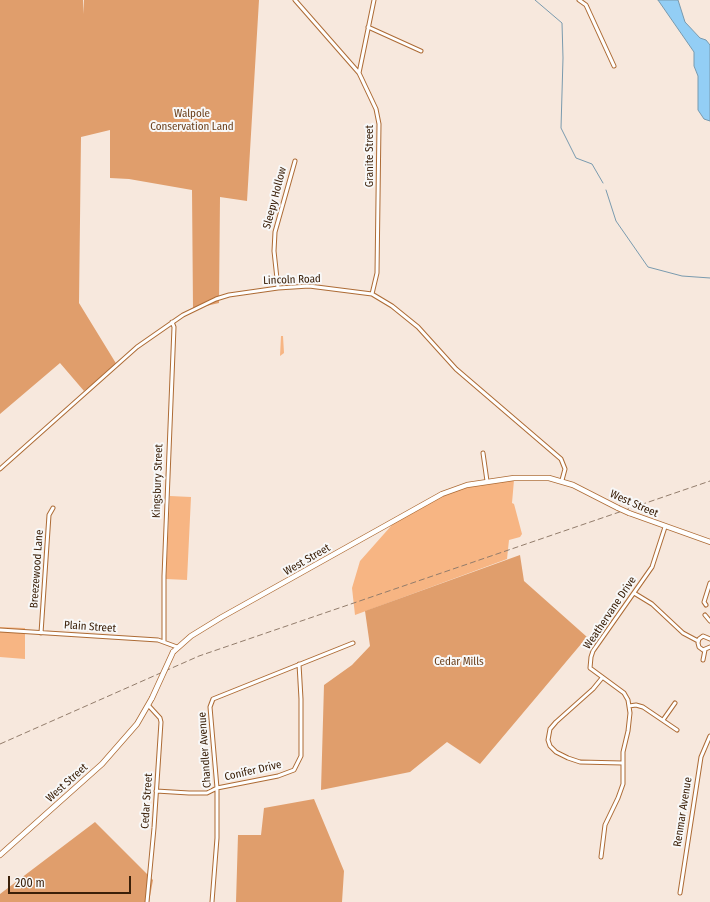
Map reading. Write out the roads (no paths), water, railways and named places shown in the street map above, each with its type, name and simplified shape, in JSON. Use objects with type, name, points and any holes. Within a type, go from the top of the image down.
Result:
[{"type":"main road","name":"West Street","points":[[0,855],[102,764],[128,736],[149,706],[173,652],[177,647],[191,636],[442,494],[467,485],[487,481],[540,477],[562,480],[629,513],[710,542]]},
{"type":"street","name":"Granite Street","points":[[295,0],[359,73],[376,109],[379,124],[377,274],[372,294]]},
{"type":"street","points":[[359,73],[374,0]]},
{"type":"street","points":[[579,0],[586,5],[614,66]]},
{"type":"street","points":[[368,27],[421,52]]},
{"type":"street","name":"Sleepy Hollow","points":[[278,288],[274,250],[275,232],[295,161]]},
{"type":"street","name":"Lincoln Road","points":[[0,469],[137,347],[172,322],[216,299],[242,292],[278,288],[321,286],[372,294],[392,306],[418,327],[456,369],[558,457],[565,467],[562,480]]},
{"type":"street","name":"Kingsbury Street","points":[[164,642],[164,576],[174,327],[172,322]]},
{"type":"street","points":[[482,453],[487,481]]},
{"type":"street","name":"Breezewood Lane","points":[[41,632],[49,516],[53,508]]},
{"type":"street","name":"Weathervane Drive","points":[[629,706],[624,693],[590,668],[590,657],[593,650],[652,567],[665,527]]},
{"type":"street","points":[[706,605],[704,602],[710,583]]},
{"type":"street","points":[[634,593],[652,604],[683,633],[698,641]]},
{"type":"street","points":[[705,615],[710,621]]},
{"type":"street","name":"Plain Street","points":[[0,630],[164,642],[177,647]]},
{"type":"street","points":[[698,641],[703,636],[710,638]]},
{"type":"street","points":[[698,641],[699,647],[705,650]]},
{"type":"street","name":"Chandler Avenue","points":[[212,902],[217,838],[217,788],[210,707],[213,700],[353,643]]},
{"type":"street","points":[[703,660],[705,650],[710,647]]},
{"type":"street","name":"Conifer Drive","points":[[156,791],[188,794],[207,793],[217,788],[292,772],[296,767],[300,756],[301,699],[299,664]]},
{"type":"street","points":[[602,678],[553,725],[548,733],[548,740],[550,746],[556,752],[580,762],[622,763]]},
{"type":"street","points":[[663,720],[674,703]]},
{"type":"street","name":"Cedar Street","points":[[147,902],[160,718],[149,706]]},
{"type":"street","points":[[601,857],[604,825],[623,784],[622,763],[628,731],[629,706],[643,706],[677,730]]},
{"type":"street","name":"Renmar Avenue","points":[[680,893],[701,757],[710,736]]},
{"type":"water","points":[[658,0],[678,0],[685,22],[700,38],[706,40],[710,45],[710,121],[704,119],[698,110],[698,76],[694,66],[694,52]]},
{"type":"waterway","points":[[535,0],[562,23],[563,58],[561,128],[576,158],[592,164],[603,183]]},
{"type":"waterway","points":[[606,190],[616,221],[648,267],[682,276],[710,278]]},
{"type":"railway","points":[[0,744],[199,656],[710,481]]},
{"type":"park label","name":"Walpole Conservation Land","points":[[192,120]]},
{"type":"park label","name":"Cedar Mills","points":[[459,662]]}]
